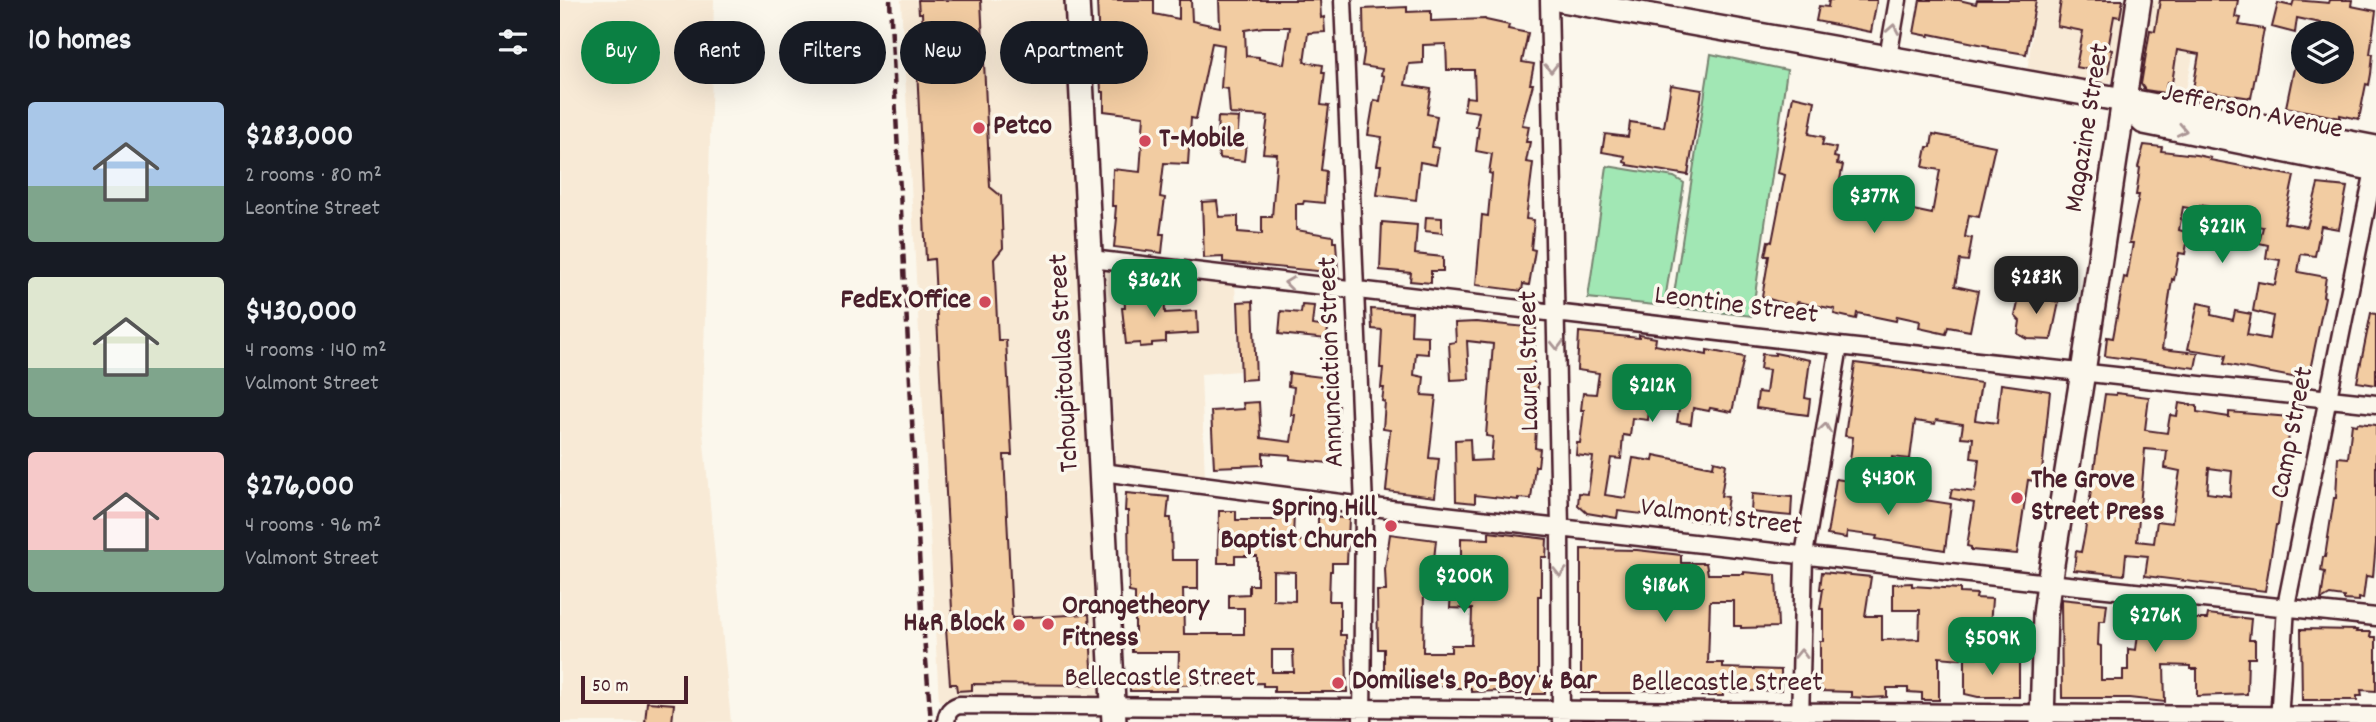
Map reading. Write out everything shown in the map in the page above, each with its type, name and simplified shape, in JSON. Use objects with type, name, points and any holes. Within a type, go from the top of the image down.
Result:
[{"type":"street","name":"Tchoupitoulas Street","points":[[1077,0],[1114,713]]},
{"type":"street","name":"Annunciation Street","points":[[1343,0],[1364,506],[1362,715]]},
{"type":"street","name":"Laurel Street","points":[[1549,0],[1560,527],[1561,716]]},
{"type":"street","name":"Jefferson Avenue","points":[[1562,0],[2123,101],[2144,122],[2375,161]]},
{"type":"street","points":[[1888,57],[1898,0]]},
{"type":"street","name":"Magazine Street","points":[[2042,718],[2045,615],[2049,583],[2139,0]]},
{"type":"street","name":"Camp Street","points":[[2279,719],[2286,606],[2375,161]]},
{"type":"street","name":"Leontine Street","points":[[1090,259],[1839,346],[2376,404]]},
{"type":"street","points":[[1800,717],[1804,555],[1839,346]]},
{"type":"street","name":"Valmont Street","points":[[1102,472],[1364,506],[2376,617]]},
{"type":"street","name":"Bellecastle Street","points":[[949,715],[959,705],[1114,713],[1362,715],[2279,719],[2376,716]]},
{"type":"shaded area","points":[[560,0],[714,0],[713,21],[674,21],[674,84],[712,84],[702,422],[731,722],[560,722]]},
{"type":"shaded area","points":[[901,0],[1065,0],[1066,21],[1000,21],[1000,84],[1069,84],[1099,697],[958,696],[939,702],[906,84],[986,84],[986,21],[902,21]]},
{"type":"shaded area","points":[[2037,0],[2127,0],[2113,80],[2108,83],[2027,72]]},
{"type":"shaded area","points":[[2153,0],[2228,0],[2201,18],[2183,103],[2143,93],[2139,89]]},
{"type":"shaded area","points":[[1105,269],[1235,284],[1239,371],[1201,374],[1205,479],[1116,465]]},
{"type":"green space","points":[[1711,54],[1787,70],[1752,316],[1672,307]]},
{"type":"green space","points":[[1607,166],[1674,177],[1684,183],[1664,306],[1588,298]]},
{"type":"building","points":[[918,0],[981,0],[982,21],[922,21],[922,13],[919,13]]},
{"type":"building","points":[[1097,0],[1154,0],[1154,14],[1179,19],[1179,0],[1191,0],[1192,21],[1220,27],[1219,0],[1320,0],[1325,32],[1308,33],[1304,62],[1323,65],[1322,72],[1325,72],[1321,105],[1329,106],[1321,170],[1326,171],[1324,203],[1304,201],[1303,204],[1296,204],[1296,230],[1333,236],[1333,242],[1336,242],[1338,273],[1223,262],[1223,257],[1204,258],[1202,202],[1217,201],[1219,217],[1238,216],[1238,232],[1262,234],[1262,217],[1272,217],[1277,154],[1263,153],[1268,116],[1230,114],[1228,89],[1221,88],[1224,45],[1212,43],[1196,119],[1191,118],[1188,164],[1164,163],[1160,197],[1165,198],[1160,234],[1164,234],[1162,253],[1114,247],[1117,218],[1116,206],[1112,206],[1113,169],[1140,172],[1144,116],[1104,111],[1104,92],[1101,92],[1101,84],[1148,84],[1148,21],[1098,21]],"holes":[[[1290,27],[1284,64],[1246,56],[1245,30]]]},
{"type":"building","points":[[1829,0],[1877,0],[1871,32],[1816,21],[1819,6],[1828,7]]},
{"type":"building","points":[[1920,0],[1959,0],[1976,4],[1977,0],[2036,0],[2026,54],[1914,33]]},
{"type":"building","points":[[2061,0],[2123,0],[2120,17],[2114,16],[2108,49],[2112,50],[2108,73],[2076,67],[2083,31],[2057,26]]},
{"type":"building","points":[[2160,0],[2238,0],[2235,17],[2241,18],[2239,25],[2264,29],[2251,98],[2193,89],[2199,54],[2177,50],[2172,83],[2167,82],[2165,93],[2145,90],[2141,84],[2150,30],[2155,31]]},
{"type":"building","points":[[2294,0],[2329,3],[2330,0],[2352,0],[2351,6],[2376,11],[2370,54],[2373,54],[2371,74],[2369,85],[2366,84],[2359,119],[2286,107],[2291,83],[2354,84],[2354,21],[2311,21],[2297,18],[2297,21],[2291,21],[2291,32],[2272,27],[2278,3],[2292,6]]},
{"type":"building","points":[[1407,7],[1407,12],[1431,11],[1431,21],[1485,19],[1509,25],[1508,29],[1528,33],[1522,62],[1534,64],[1530,84],[1533,84],[1522,125],[1529,126],[1526,142],[1530,142],[1526,162],[1533,163],[1526,219],[1534,220],[1531,249],[1535,250],[1529,285],[1523,284],[1522,291],[1476,285],[1482,215],[1488,216],[1492,154],[1476,151],[1479,112],[1464,110],[1466,97],[1475,98],[1474,70],[1447,70],[1446,44],[1423,45],[1423,63],[1409,64],[1405,85],[1431,89],[1427,114],[1437,116],[1432,147],[1439,148],[1436,165],[1420,162],[1416,200],[1377,195],[1381,165],[1377,165],[1382,137],[1368,135],[1374,100],[1380,101],[1384,76],[1381,75],[1382,69],[1362,66],[1363,9]]},
{"type":"building","points":[[918,84],[985,84],[990,187],[1001,196],[1003,248],[994,259],[998,340],[1006,340],[1012,455],[1004,455],[1012,618],[1089,614],[1093,685],[972,684],[972,690],[957,691],[956,684],[950,684],[946,629],[953,629],[934,259],[926,260]]},
{"type":"building","points":[[1671,85],[1702,90],[1688,175],[1627,165],[1624,162],[1625,156],[1602,152],[1605,134],[1628,137],[1630,122],[1664,127]]},
{"type":"building","points":[[1793,96],[1815,101],[1809,134],[1824,137],[1822,145],[1836,148],[1834,157],[1838,158],[1837,164],[1843,165],[1837,194],[1932,214],[1940,170],[1923,167],[1933,134],[1995,146],[1979,217],[1969,215],[1965,237],[1972,238],[1968,261],[1960,260],[1955,286],[1978,291],[1970,331],[1948,327],[1946,334],[1919,328],[1920,321],[1897,316],[1896,321],[1857,313],[1856,319],[1834,314],[1835,309],[1797,302],[1796,307],[1762,297],[1769,256],[1765,256],[1768,241],[1772,242],[1785,175],[1778,173]]},
{"type":"building","points":[[1218,117],[1239,118],[1237,142],[1246,143],[1244,161],[1219,158]]},
{"type":"building","points":[[2144,145],[2162,147],[2161,151],[2196,155],[2294,176],[2284,223],[2307,227],[2318,184],[2347,187],[2339,229],[2321,226],[2315,256],[2301,254],[2298,272],[2326,277],[2325,297],[2308,380],[2224,364],[2226,355],[2188,349],[2198,303],[2212,306],[2211,315],[2233,320],[2235,311],[2251,314],[2247,335],[2269,339],[2273,316],[2253,311],[2258,282],[2275,285],[2280,260],[2266,258],[2268,245],[2259,243],[2263,227],[2240,223],[2241,214],[2200,205],[2199,210],[2183,207],[2179,230],[2189,233],[2185,254],[2179,253],[2174,280],[2172,279],[2162,349],[2198,353],[2195,368],[2105,356],[2107,337],[2113,338],[2124,277],[2127,278],[2133,243],[2129,243],[2139,195],[2136,195],[2138,167]]},
{"type":"building","points":[[1426,217],[1442,218],[1442,233],[1425,231]]},
{"type":"building","points":[[1382,222],[1417,225],[1415,254],[1443,257],[1443,271],[1431,271],[1431,283],[1410,281],[1411,273],[1380,270]]},
{"type":"building","points":[[1164,290],[1165,313],[1197,311],[1198,333],[1166,335],[1166,342],[1152,343],[1152,346],[1126,344],[1122,308],[1125,308],[1124,292]]},
{"type":"building","points":[[2021,290],[2054,297],[2053,301],[2059,302],[2051,340],[2028,339],[2018,334],[2020,321],[2015,316]]},
{"type":"building","points":[[1253,301],[1256,379],[1241,380],[1238,302]]},
{"type":"building","points":[[1302,305],[1314,306],[1312,325],[1328,327],[1327,339],[1279,334],[1281,311],[1301,313]]},
{"type":"building","points":[[1371,309],[1412,312],[1411,335],[1428,336],[1428,354],[1416,353],[1414,375],[1424,377],[1422,395],[1436,396],[1429,458],[1439,459],[1435,497],[1386,491],[1390,430],[1383,429],[1385,402],[1382,401],[1384,388],[1381,388],[1383,368],[1380,368],[1382,330],[1372,329]]},
{"type":"building","points":[[2371,313],[2376,314],[2376,385],[2357,382]]},
{"type":"building","points":[[1476,322],[1536,328],[1533,382],[1538,383],[1535,448],[1540,449],[1531,499],[1475,495],[1475,503],[1456,501],[1455,440],[1470,439],[1471,461],[1491,460],[1493,437],[1486,436],[1493,344],[1467,341],[1469,379],[1451,380],[1449,343],[1456,342],[1455,323]]},
{"type":"building","points":[[1579,332],[1639,338],[1639,335],[1656,338],[1655,345],[1707,355],[1707,350],[1744,357],[1732,412],[1693,408],[1691,424],[1677,422],[1681,396],[1651,390],[1648,420],[1632,418],[1630,436],[1623,435],[1621,459],[1611,458],[1605,495],[1626,498],[1633,458],[1653,461],[1654,455],[1713,467],[1714,461],[1726,464],[1721,496],[1728,497],[1724,524],[1618,511],[1617,518],[1587,513],[1578,505],[1579,493],[1588,494],[1593,457],[1576,455],[1584,410],[1581,410],[1583,393],[1596,394],[1599,373],[1577,370]]},
{"type":"building","points":[[1775,353],[1810,360],[1805,398],[1810,399],[1808,415],[1756,408],[1758,392],[1766,393],[1769,370],[1760,369],[1762,354]]},
{"type":"building","points":[[1855,363],[1981,383],[1975,420],[1997,423],[2001,384],[2050,391],[2041,482],[2028,480],[2017,554],[1971,550],[1971,547],[1967,546],[1974,503],[1950,498],[1952,489],[1974,492],[1976,486],[1979,459],[1971,458],[1973,438],[1961,437],[1963,424],[1936,420],[1935,424],[1915,421],[1910,459],[1892,457],[1891,464],[1850,460],[1853,437],[1845,436]]},
{"type":"building","points":[[1289,373],[1330,378],[1329,384],[1334,384],[1332,406],[1339,406],[1336,427],[1340,427],[1338,464],[1263,453],[1263,465],[1214,467],[1211,411],[1244,409],[1243,403],[1259,402],[1261,438],[1291,442],[1295,415],[1291,415],[1294,387],[1288,386]]},
{"type":"building","points":[[2105,394],[2149,397],[2145,430],[2167,433],[2170,415],[2177,416],[2179,403],[2197,406],[2197,412],[2229,417],[2229,412],[2290,417],[2285,488],[2265,591],[2145,576],[2148,556],[2126,554],[2124,575],[2074,570],[2076,551],[2081,552],[2085,532]],"holes":[[[2145,449],[2167,451],[2165,468],[2180,471],[2172,523],[2157,521],[2154,543],[2137,541]],[[2209,468],[2232,471],[2230,496],[2207,493]]]},
{"type":"building","points":[[2352,424],[2376,425],[2376,543],[2373,577],[2366,576],[2363,599],[2359,598],[2359,601],[2330,595],[2321,600],[2325,572],[2321,571],[2336,498],[2338,457],[2348,458]]},
{"type":"building","points":[[1836,479],[1855,482],[1854,489],[1951,504],[1945,550],[1847,532],[1846,538],[1827,535]]},
{"type":"building","points":[[1126,493],[1169,497],[1167,518],[1171,518],[1172,560],[1198,560],[1198,589],[1183,589],[1184,634],[1244,634],[1244,608],[1229,608],[1229,595],[1249,594],[1249,585],[1257,585],[1257,556],[1235,556],[1235,563],[1218,563],[1219,511],[1236,511],[1236,520],[1277,520],[1277,510],[1294,511],[1293,541],[1318,541],[1318,517],[1349,518],[1347,563],[1332,563],[1329,601],[1340,601],[1340,635],[1346,635],[1347,692],[1274,692],[1274,686],[1263,686],[1263,683],[1178,685],[1179,652],[1132,652],[1135,593],[1129,592],[1128,511],[1125,511]],"holes":[[[1273,571],[1295,572],[1295,601],[1273,600]],[[1272,650],[1293,650],[1294,672],[1272,672]]]},
{"type":"building","points":[[1752,494],[1792,497],[1791,516],[1751,512]]},
{"type":"building","points":[[1489,532],[1547,539],[1546,557],[1541,557],[1541,596],[1538,596],[1538,677],[1545,677],[1545,694],[1499,694],[1499,691],[1471,692],[1471,688],[1421,686],[1421,674],[1399,674],[1399,685],[1384,686],[1384,649],[1378,649],[1377,591],[1386,591],[1385,569],[1390,534],[1436,540],[1433,569],[1461,568],[1461,538],[1489,539]],"holes":[[[1451,590],[1450,608],[1472,609],[1471,645],[1451,645],[1451,652],[1423,652],[1424,591]]]},
{"type":"building","points":[[1581,549],[1637,550],[1681,555],[1681,563],[1706,563],[1708,574],[1744,572],[1776,575],[1778,627],[1734,626],[1734,601],[1710,601],[1708,663],[1723,663],[1723,668],[1781,670],[1781,690],[1723,692],[1723,696],[1701,696],[1701,691],[1581,693]]},
{"type":"building","points":[[1822,572],[1871,577],[1865,616],[1882,616],[1882,640],[1919,639],[1920,610],[1893,610],[1893,584],[1912,583],[1912,586],[1960,589],[1960,593],[1977,594],[1976,598],[1992,599],[1990,626],[1964,624],[1961,659],[1939,657],[1939,700],[1922,700],[1922,693],[1908,692],[1908,688],[1887,688],[1887,697],[1869,698],[1851,697],[1851,692],[1820,691],[1820,641],[1823,641],[1823,609],[1820,609]]},
{"type":"building","points":[[2061,599],[2107,604],[2105,621],[2099,621],[2101,680],[2123,680],[2123,670],[2128,670],[2128,649],[2136,650],[2141,608],[2165,608],[2165,619],[2207,619],[2208,614],[2251,619],[2249,640],[2255,640],[2255,658],[2248,658],[2247,694],[2197,696],[2197,669],[2190,669],[2190,666],[2164,665],[2165,702],[2129,698],[2062,698]]},
{"type":"building","points":[[2301,629],[2371,632],[2370,637],[2376,637],[2376,691],[2361,690],[2362,696],[2357,696],[2357,700],[2302,700]]},
{"type":"building","points":[[1965,657],[2019,658],[2019,697],[1978,697],[1965,694]]},
{"type":"building","points":[[1130,674],[1177,674],[1177,691],[1130,691]]},
{"type":"building","points":[[647,702],[674,704],[672,722],[645,722]]},
{"type":"railway","points":[[890,0],[922,611],[931,722]]},
{"type":"place","name":"Petco","points":[[979,128]]},
{"type":"place","name":"T-Mobile","points":[[1145,141]]},
{"type":"place","name":"FedEx Office","points":[[985,302]]},
{"type":"place","name":"The Grove Street Press","points":[[2017,498]]},
{"type":"place","name":"Spring Hill Baptist Church","points":[[1391,526]]},
{"type":"place","name":"Orangetheory Fitness","points":[[1048,624]]},
{"type":"place","name":"H&R Block","points":[[1019,625]]},
{"type":"place","name":"Domilise's Po-Boy & Bar","points":[[1338,683]]}]
